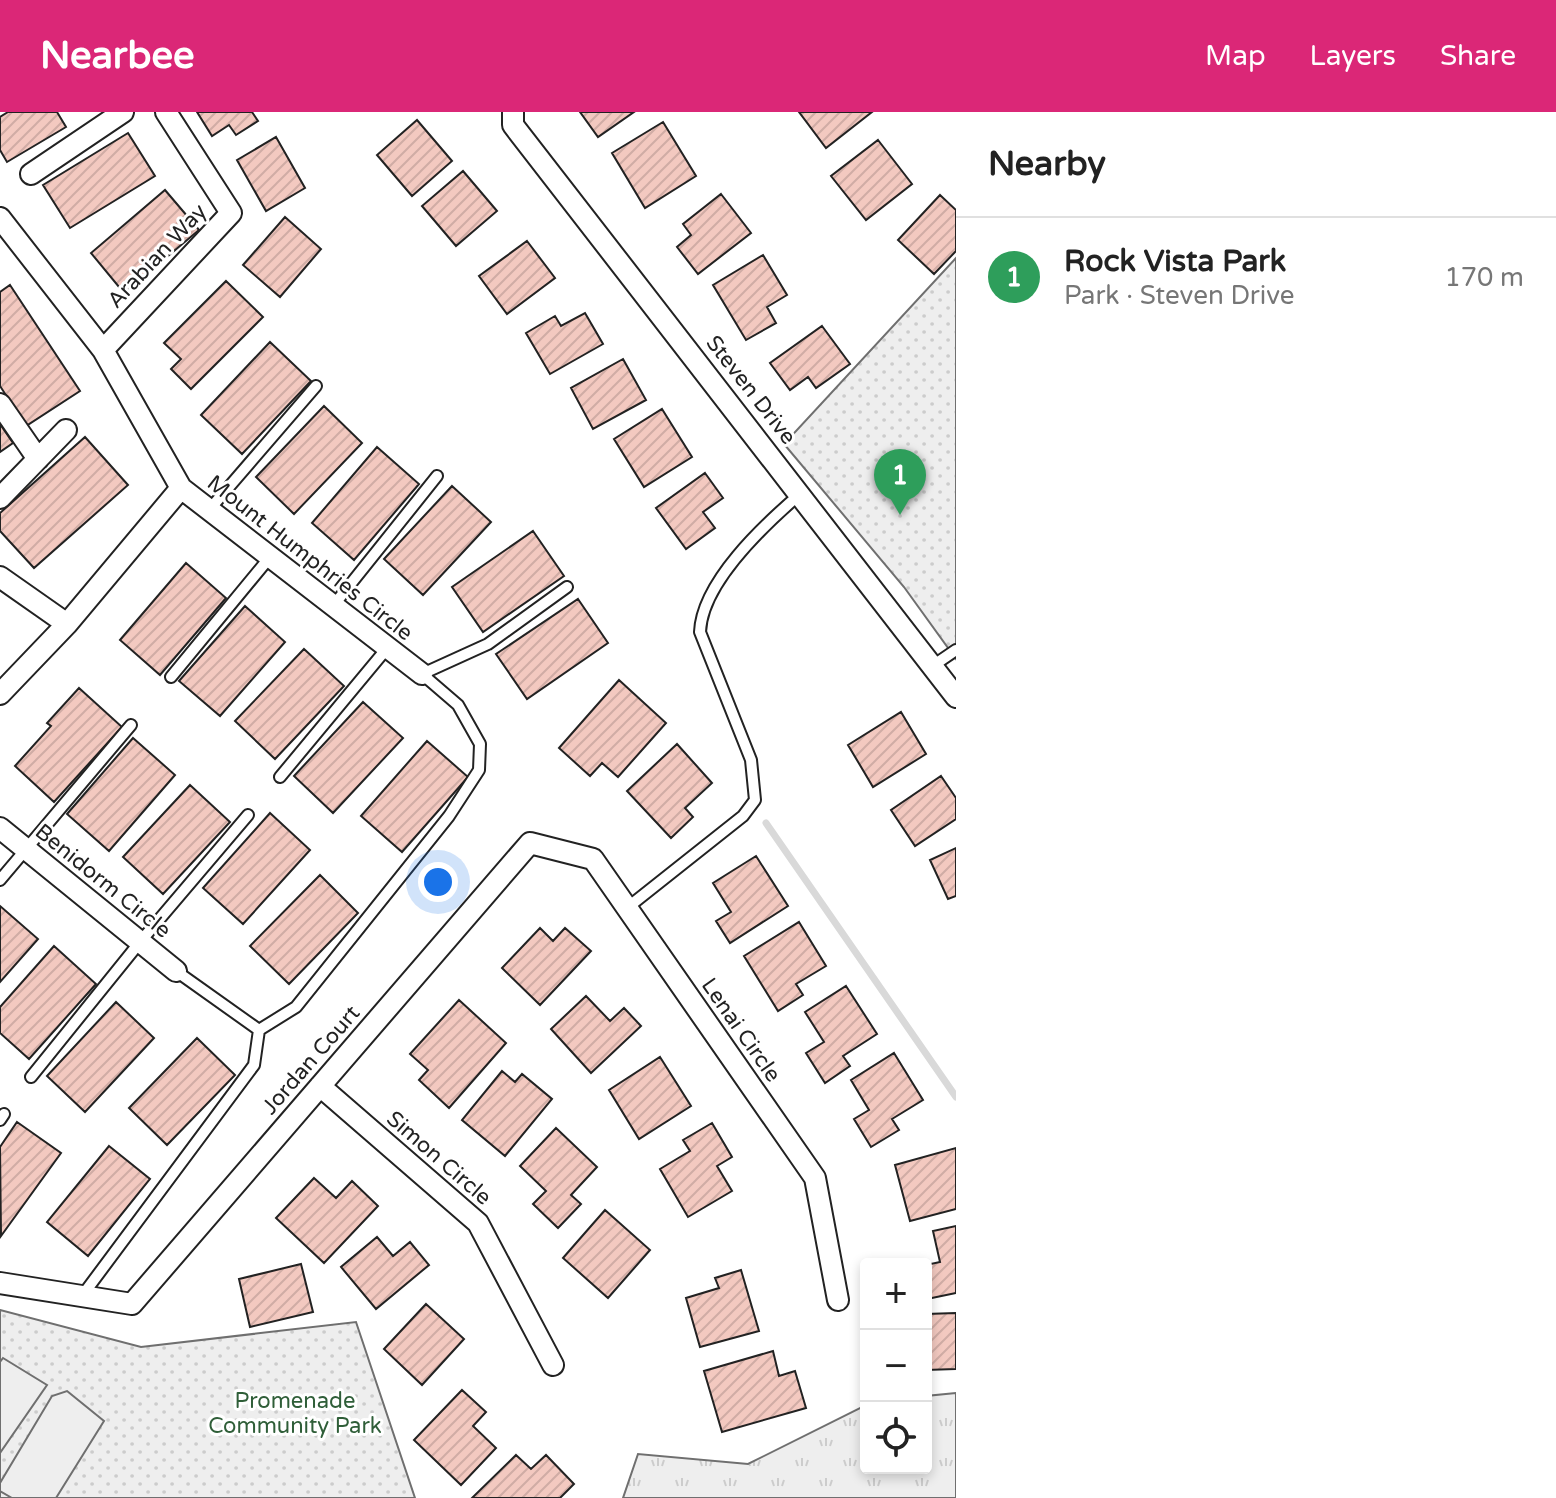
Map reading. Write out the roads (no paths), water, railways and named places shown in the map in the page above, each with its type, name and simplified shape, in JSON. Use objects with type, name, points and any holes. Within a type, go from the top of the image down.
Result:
[{"type":"street","points":[[31,174],[123,112]]},
{"type":"street","name":"Arabian Way","points":[[103,350],[231,213],[166,112]]},
{"type":"street","name":"Steven Drive","points":[[513,112],[513,125],[956,697]]},
{"type":"street","name":"Mount Humphries Circle","points":[[0,218],[103,350],[181,488],[422,674]]},
{"type":"street","points":[[0,404],[38,459]]},
{"type":"street","points":[[0,498],[66,430]]},
{"type":"street","points":[[0,694],[67,624],[181,488]]},
{"type":"street","points":[[0,577],[67,624]]},
{"type":"street","name":"Benidorm Circle","points":[[0,828],[176,971]]},
{"type":"street","name":"Lenai Circle","points":[[532,843],[593,859],[815,1178],[838,1300]]},
{"type":"street","name":"Jordan Court","points":[[82,1296],[132,1304],[532,843]]},
{"type":"street","name":"Simon Circle","points":[[320,1086],[478,1223],[553,1365]]},
{"type":"street","points":[[0,1283],[82,1296]]},
{"type":"lane","points":[[209,510],[316,386]]},
{"type":"lane","points":[[333,606],[437,476]]},
{"type":"lane","points":[[627,908],[743,816],[755,800],[751,760],[700,632],[700,617],[707,598],[721,578],[771,519],[801,493]]},
{"type":"lane","points":[[171,677],[270,557]]},
{"type":"lane","points":[[259,1030],[296,1007],[449,816],[479,770],[480,744],[458,705],[422,674],[488,644],[567,587]]},
{"type":"lane","points":[[280,777],[388,647]]},
{"type":"lane","points":[[934,665],[956,650]]},
{"type":"lane","points":[[0,880],[131,725]]},
{"type":"lane","points":[[31,1077],[248,815]]},
{"type":"lane","points":[[176,971],[259,1030]]},
{"type":"lane","points":[[82,1296],[254,1065],[259,1030]]},
{"type":"waterway","points":[[766,823],[956,1097]]},
{"type":"place","name":"Rock Vista Park","points":[[900,515]]},
{"type":"park label","name":"Promenade Community Park","points":[[295,1414]]}]
